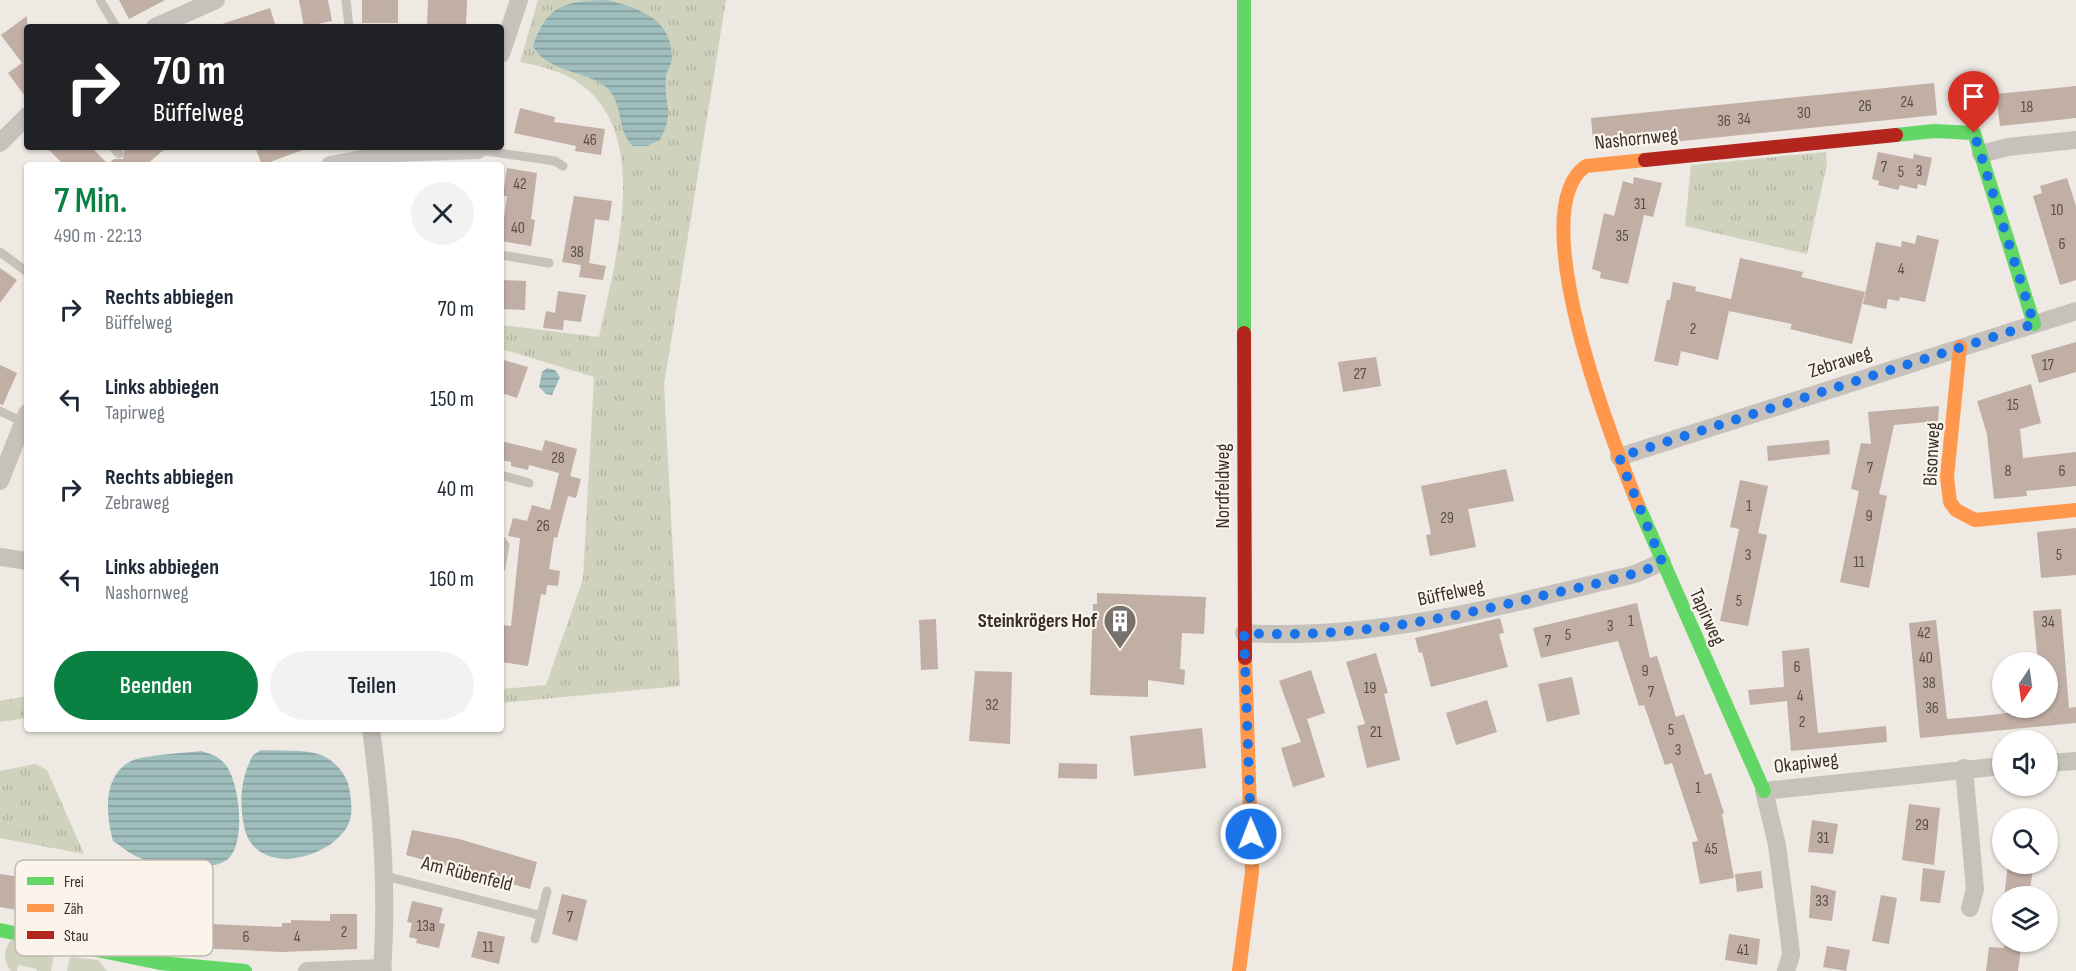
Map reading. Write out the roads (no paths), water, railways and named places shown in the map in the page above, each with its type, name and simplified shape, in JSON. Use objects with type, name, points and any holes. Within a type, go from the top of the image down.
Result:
[{"type":"street","points":[[176,23],[216,0]]},
{"type":"street","points":[[504,45],[519,0]]},
{"type":"street","name":"Nordfeldweg","points":[[1239,971],[1252,872],[1244,633],[1244,0]]},
{"type":"street","points":[[0,143],[24,119]]},
{"type":"street","name":"Nashornweg","points":[[1619,457],[1592,384],[1570,297],[1565,243],[1565,195],[1571,178],[1586,166],[1934,131],[1974,133],[2034,324]]},
{"type":"street","points":[[1981,154],[2008,147],[2076,140]]},
{"type":"street","points":[[346,162],[394,153],[477,154]]},
{"type":"street","name":"Zebraweg","points":[[1619,457],[2076,311]]},
{"type":"street","name":"Bisonweg","points":[[1960,347],[1947,477],[1950,502],[1956,510],[1975,520],[2076,510]]},
{"type":"street","points":[[0,481],[24,421]]},
{"type":"street","name":"Tapirweg","points":[[1619,457],[1662,562],[1764,791]]},
{"type":"street","points":[[0,557],[24,561]]},
{"type":"street","name":"Büffelweg","points":[[1244,633],[1333,634],[1429,622],[1635,574],[1662,562]]},
{"type":"street","points":[[307,971],[383,970],[385,876],[382,823],[371,732]]},
{"type":"street","points":[[2058,762],[2076,761]]},
{"type":"street","name":"Okapiweg","points":[[1786,971],[1791,955],[1790,944],[1777,845],[1764,791],[1992,767]]},
{"type":"street","points":[[1964,768],[1975,889],[1970,908]]},
{"type":"street","points":[[0,930],[15,933]]},
{"type":"street","points":[[126,956],[160,963],[245,971]]},
{"type":"lane","points":[[100,0],[114,24]]},
{"type":"lane","points":[[346,0],[349,24]]},
{"type":"lane","points":[[477,154],[555,161],[562,166]]},
{"type":"lane","points":[[0,252],[24,270]]},
{"type":"lane","points":[[504,256],[549,263]]},
{"type":"lane","points":[[0,411],[24,418]]},
{"type":"lane","points":[[504,476],[529,483]]},
{"type":"lane","name":"Am Rübenfeld","points":[[385,876],[539,915]]},
{"type":"lane","points":[[535,939],[539,915],[547,891]]},
{"type":"water","points":[[607,0],[631,7],[652,18],[667,34],[671,45],[672,59],[666,75],[668,114],[665,130],[660,140],[647,146],[633,146],[628,140],[612,93],[606,87],[588,77],[547,61],[533,46],[545,21],[560,8],[580,2]]},
{"type":"water","points":[[547,368],[555,370],[560,377],[552,395],[546,394],[539,387],[542,372]]},
{"type":"water","points":[[261,750],[314,753],[332,761],[341,770],[349,787],[351,816],[345,830],[333,842],[317,852],[299,857],[281,858],[264,854],[251,844],[244,826],[242,789],[249,763],[253,755]]},
{"type":"water","points":[[201,751],[221,760],[230,771],[239,810],[238,838],[229,858],[222,863],[213,866],[213,860],[148,860],[130,853],[113,841],[108,797],[115,776],[131,761],[164,754]]},
{"type":"place","name":"Steinkrögers Hof","points":[[1120,650]]}]
